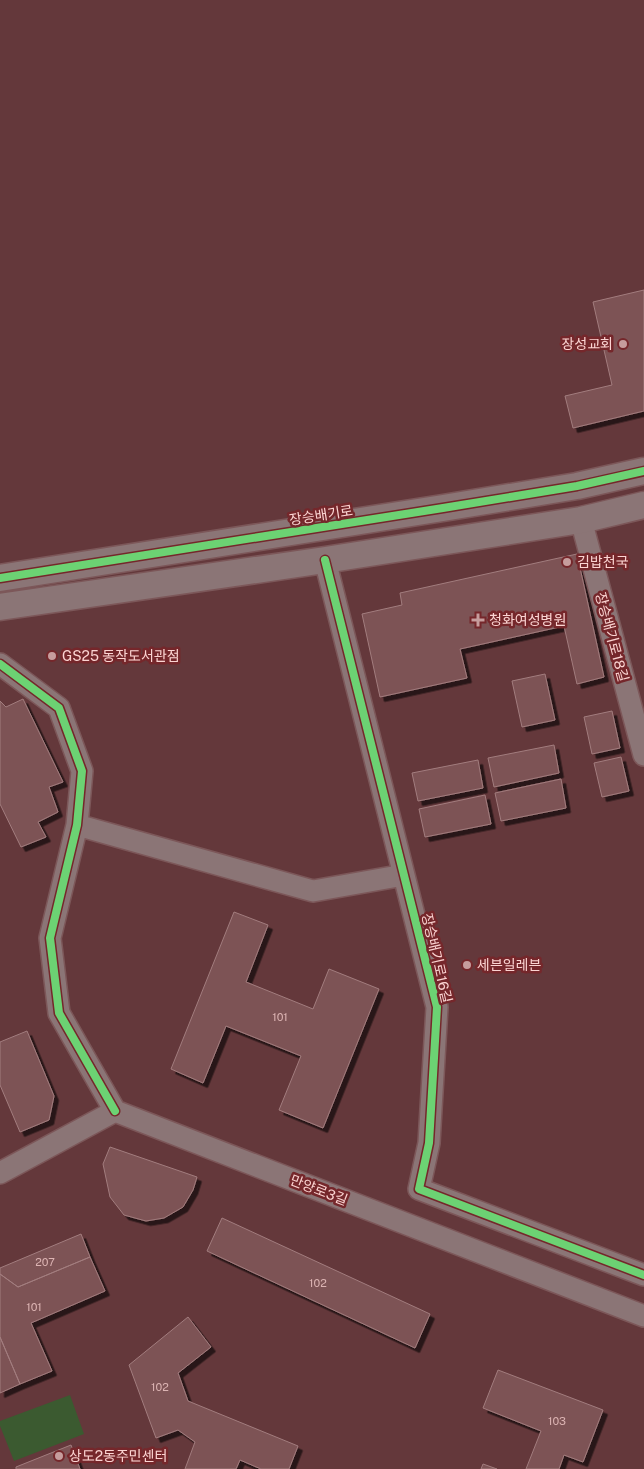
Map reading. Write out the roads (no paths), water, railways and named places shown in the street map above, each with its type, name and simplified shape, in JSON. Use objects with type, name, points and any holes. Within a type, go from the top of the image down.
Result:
[{"type":"street","name":"장승배기로","points":[[0,578],[472,504],[577,486],[644,471]]},
{"type":"street","points":[[0,607],[325,560],[581,520],[644,505]]},
{"type":"street","name":"장승배기로18길","points":[[581,520],[644,755]]},
{"type":"street","name":"장승배기로16길","points":[[325,560],[437,1007],[429,1143],[419,1189],[644,1275]]},
{"type":"street","points":[[0,664],[59,708],[82,771],[77,825],[50,938],[59,1013],[115,1111],[0,1173]]},
{"type":"street","points":[[77,825],[313,891],[404,875]]},
{"type":"street","name":"만양로3길","points":[[115,1111],[644,1316]]},
{"type":"place","name":"장성교회","points":[[623,344]]},
{"type":"place","name":"김밥천국","points":[[567,562]]},
{"type":"place","name":"청화여성병원","points":[[478,620]]},
{"type":"place","name":"GS25 동작도서관점","points":[[52,656]]},
{"type":"place","name":"세븐일레븐","points":[[467,965]]},
{"type":"place","name":"상도2동주민센터","points":[[59,1456]]}]
